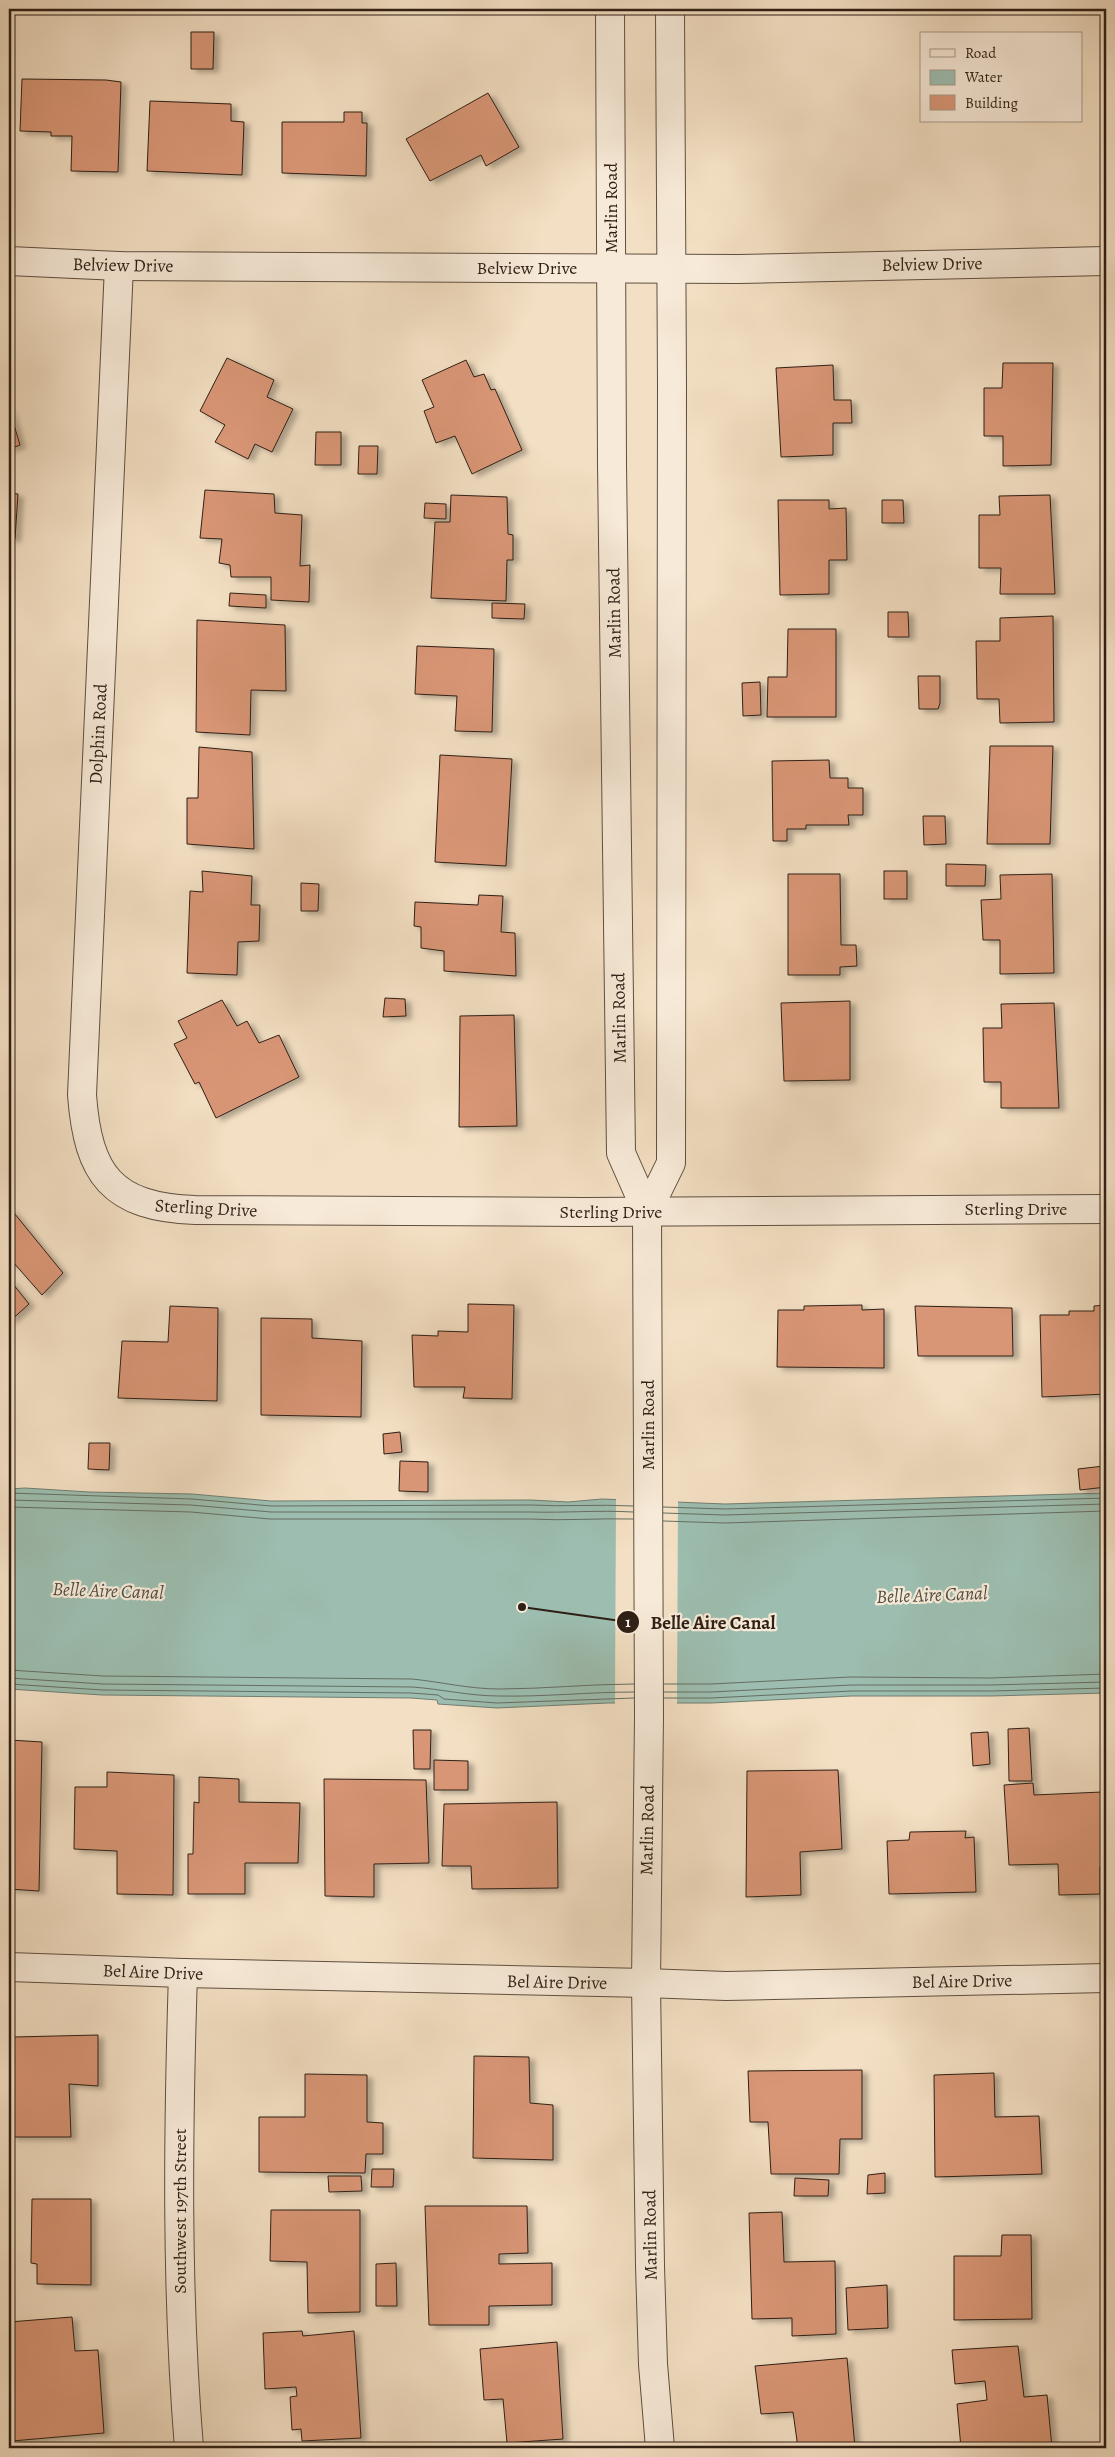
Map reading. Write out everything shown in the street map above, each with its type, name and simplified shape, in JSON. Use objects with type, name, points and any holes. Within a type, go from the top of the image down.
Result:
[{"type":"street","name":"Marlin Road","points":[[610,9],[612,464],[621,1154],[648,1212],[649,1715],[646,1983],[650,2276],[653,2364],[660,2448]]},
{"type":"street","name":"Marlin Road","points":[[648,1212],[671,1163],[672,269],[670,9]]},
{"type":"street","name":"Belview Drive","points":[[9,261],[119,266],[672,269],[1106,261]]},
{"type":"street","name":"Dolphin Road","points":[[119,266],[82,1095],[85,1126],[94,1158],[98,1168],[120,1191]]},
{"type":"street","name":"Sterling Drive","points":[[120,1191],[145,1204],[175,1210],[648,1212],[1106,1209]]},
{"type":"street","name":"Bel Aire Drive","points":[[9,1967],[726,1986],[1106,1978]]},
{"type":"street","name":"Southwest 197th Street","points":[[183,1973],[178,2158],[180,2292],[188,2448]]},
{"type":"water","points":[[25,1488],[89,1492],[192,1494],[271,1501],[531,1500],[568,1502],[602,1499],[725,1504],[1106,1493],[1106,1693],[991,1696],[851,1696],[711,1703],[608,1703],[497,1708],[438,1704],[437,1700],[411,1698],[102,1695],[9,1689],[9,1489]]},
{"type":"pier","points":[[616,1497],[678,1500],[677,1706],[615,1706]]},
{"type":"building","points":[[191,32],[214,32],[213,69],[191,69]]},
{"type":"building","points":[[22,79],[106,80],[121,82],[118,172],[71,171],[72,136],[51,136],[51,132],[20,131]]},
{"type":"building","points":[[488,93],[519,147],[486,166],[481,155],[430,181],[406,139]]},
{"type":"building","points":[[150,101],[231,104],[231,121],[244,122],[242,175],[147,171]]},
{"type":"building","points":[[344,112],[362,112],[362,123],[367,123],[366,176],[282,173],[282,122],[344,122]]},
{"type":"building","points":[[227,358],[274,380],[267,397],[293,409],[272,452],[255,444],[248,459],[215,442],[225,425],[200,411]]},
{"type":"building","points":[[466,360],[474,377],[484,374],[491,390],[495,389],[522,450],[472,474],[455,436],[436,443],[424,411],[434,407],[422,380]]},
{"type":"building","points":[[1003,363],[1053,363],[1051,465],[1003,466],[1003,436],[984,436],[984,388],[1002,388]]},
{"type":"building","points":[[833,365],[834,400],[851,400],[852,423],[833,423],[833,455],[781,457],[776,368]]},
{"type":"building","points":[[9,408],[20,445],[9,449]]},
{"type":"building","points":[[316,432],[341,432],[341,465],[315,465]]},
{"type":"building","points":[[359,446],[378,446],[377,474],[358,474]]},
{"type":"building","points":[[205,490],[274,494],[275,513],[302,515],[300,566],[310,565],[309,602],[271,600],[271,577],[231,577],[230,565],[219,563],[222,539],[200,538]]},
{"type":"building","points":[[9,493],[18,494],[15,539],[9,539]]},
{"type":"building","points":[[451,495],[507,497],[508,534],[513,535],[513,560],[507,560],[506,601],[431,598],[435,522],[450,522]]},
{"type":"building","points":[[1050,495],[1055,594],[1000,594],[1001,568],[979,568],[979,515],[1000,515],[999,496]]},
{"type":"building","points":[[778,500],[829,500],[829,509],[846,508],[847,560],[829,560],[829,594],[780,595]]},
{"type":"building","points":[[882,500],[903,500],[904,523],[882,523]]},
{"type":"building","points":[[425,503],[446,504],[446,519],[424,518]]},
{"type":"building","points":[[230,593],[266,595],[266,608],[229,606]]},
{"type":"building","points":[[492,603],[525,604],[524,619],[492,618]]},
{"type":"building","points":[[888,612],[908,612],[909,637],[888,637]]},
{"type":"building","points":[[1053,616],[1054,722],[1000,723],[999,699],[977,699],[976,641],[1000,641],[1000,618]]},
{"type":"building","points":[[197,620],[285,625],[286,691],[251,690],[250,735],[196,732]]},
{"type":"building","points":[[788,629],[836,629],[836,717],[767,717],[768,677],[787,677]]},
{"type":"building","points":[[417,646],[494,649],[492,732],[455,731],[457,696],[415,694]]},
{"type":"building","points":[[918,676],[940,676],[940,703],[938,709],[919,709]]},
{"type":"building","points":[[760,682],[761,715],[743,716],[742,683]]},
{"type":"building","points":[[990,746],[1053,746],[1050,844],[987,844]]},
{"type":"building","points":[[199,747],[252,752],[254,849],[187,844],[187,798],[198,798]]},
{"type":"building","points":[[440,755],[512,759],[506,866],[435,862]]},
{"type":"building","points":[[829,760],[830,778],[848,778],[848,788],[863,788],[863,815],[848,815],[849,825],[806,825],[806,829],[787,829],[787,841],[773,841],[772,761]]},
{"type":"building","points":[[923,816],[945,816],[946,844],[924,845]]},
{"type":"building","points":[[946,864],[986,865],[985,886],[946,886]]},
{"type":"building","points":[[202,871],[252,876],[251,905],[260,905],[259,941],[238,942],[237,975],[187,973],[190,891],[203,892]]},
{"type":"building","points":[[884,871],[907,871],[907,899],[884,899]]},
{"type":"building","points":[[788,874],[840,874],[841,945],[856,945],[857,966],[840,967],[840,975],[788,975]]},
{"type":"building","points":[[1052,874],[1054,973],[1000,974],[1000,940],[983,940],[981,900],[1001,899],[1000,875]]},
{"type":"building","points":[[301,883],[319,884],[318,911],[301,911]]},
{"type":"building","points":[[479,895],[503,896],[501,932],[515,933],[516,976],[444,971],[444,951],[421,948],[421,927],[414,926],[415,902],[478,905]]},
{"type":"building","points":[[385,998],[405,999],[406,1016],[383,1017]]},
{"type":"building","points":[[222,1000],[237,1026],[247,1021],[259,1043],[279,1035],[299,1077],[216,1118],[199,1082],[195,1084],[174,1044],[187,1038],[178,1021]]},
{"type":"building","points":[[850,1001],[850,1080],[784,1081],[781,1003]]},
{"type":"building","points":[[1054,1003],[1059,1108],[1001,1108],[1001,1082],[984,1082],[983,1028],[1002,1028],[1001,1004]]},
{"type":"building","points":[[514,1015],[517,1126],[459,1127],[460,1016]]},
{"type":"building","points":[[10,1208],[63,1273],[42,1295],[13,1262],[9,1266]]},
{"type":"building","points":[[9,1279],[29,1304],[9,1322]]},
{"type":"building","points":[[468,1304],[514,1305],[512,1399],[463,1398],[465,1387],[414,1387],[412,1335],[438,1336],[438,1331],[468,1332]]},
{"type":"building","points":[[862,1305],[862,1310],[884,1309],[884,1368],[777,1367],[778,1310],[804,1310],[804,1306]]},
{"type":"building","points":[[1106,1305],[1106,1394],[1042,1397],[1040,1315],[1069,1315],[1069,1311],[1094,1311],[1094,1306]]},
{"type":"building","points":[[170,1306],[218,1308],[217,1401],[118,1398],[122,1341],[168,1342]]},
{"type":"building","points":[[915,1306],[1012,1308],[1013,1356],[918,1356]]},
{"type":"building","points":[[261,1318],[312,1319],[312,1338],[362,1341],[361,1417],[261,1415]]},
{"type":"building","points":[[400,1432],[402,1452],[384,1454],[383,1434]]},
{"type":"building","points":[[89,1443],[110,1443],[109,1470],[88,1469]]},
{"type":"building","points":[[400,1461],[428,1462],[428,1492],[399,1491]]},
{"type":"building","points":[[1104,1466],[1106,1487],[1080,1490],[1078,1469]]},
{"type":"building","points":[[1029,1728],[1032,1781],[1009,1781],[1008,1729]]},
{"type":"building","points":[[413,1730],[431,1730],[430,1769],[414,1769]]},
{"type":"building","points":[[988,1732],[990,1764],[973,1766],[971,1733]]},
{"type":"building","points":[[9,1740],[42,1742],[39,1891],[9,1889]]},
{"type":"building","points":[[434,1760],[468,1761],[468,1790],[434,1790]]},
{"type":"building","points":[[838,1770],[842,1849],[800,1852],[801,1895],[746,1897],[747,1771]]},
{"type":"building","points":[[107,1772],[174,1775],[173,1895],[117,1894],[117,1851],[74,1849],[75,1787],[107,1787]]},
{"type":"building","points":[[199,1777],[239,1779],[239,1802],[300,1803],[298,1863],[245,1863],[245,1894],[188,1894],[188,1854],[193,1854],[194,1802],[199,1803]]},
{"type":"building","points":[[324,1779],[426,1780],[429,1863],[374,1864],[374,1897],[325,1896]]},
{"type":"building","points":[[1033,1783],[1034,1795],[1102,1792],[1103,1832],[1106,1831],[1106,1867],[1100,1867],[1100,1894],[1059,1895],[1058,1864],[1009,1865],[1004,1785]]},
{"type":"building","points":[[557,1802],[558,1888],[472,1889],[471,1866],[442,1866],[444,1804]]},
{"type":"building","points":[[966,1831],[965,1838],[974,1837],[976,1892],[889,1894],[887,1841],[909,1840],[910,1832]]},
{"type":"building","points":[[98,2035],[98,2086],[69,2084],[71,2137],[11,2137],[14,2037]]},
{"type":"building","points":[[474,2056],[529,2057],[530,2103],[553,2105],[553,2160],[473,2158]]},
{"type":"building","points":[[862,2070],[862,2139],[840,2139],[839,2174],[771,2174],[768,2122],[750,2122],[748,2071]]},
{"type":"building","points":[[994,2073],[995,2117],[1039,2116],[1042,2174],[935,2177],[934,2075]]},
{"type":"building","points":[[305,2074],[367,2075],[367,2122],[383,2123],[383,2154],[366,2154],[365,2173],[259,2172],[259,2117],[305,2117]]},
{"type":"building","points":[[372,2169],[394,2169],[393,2187],[371,2187]]},
{"type":"building","points":[[885,2173],[885,2193],[867,2194],[868,2175]]},
{"type":"building","points":[[328,2176],[361,2176],[362,2191],[329,2192]]},
{"type":"building","points":[[795,2178],[829,2180],[828,2196],[794,2196]]},
{"type":"building","points":[[32,2199],[91,2199],[91,2285],[37,2284],[37,2264],[31,2263]]},
{"type":"building","points":[[425,2206],[527,2206],[528,2253],[499,2254],[499,2264],[552,2263],[552,2305],[489,2306],[489,2325],[429,2325]]},
{"type":"building","points":[[271,2210],[360,2210],[360,2312],[308,2313],[307,2262],[270,2261]]},
{"type":"building","points":[[782,2212],[784,2262],[835,2261],[836,2334],[792,2336],[792,2318],[752,2319],[749,2213]]},
{"type":"building","points":[[1002,2235],[1031,2235],[1032,2319],[954,2320],[954,2256],[1001,2256]]},
{"type":"building","points":[[396,2263],[397,2306],[376,2306],[376,2264]]},
{"type":"building","points":[[887,2285],[888,2328],[848,2330],[846,2288]]},
{"type":"building","points":[[72,2317],[75,2351],[98,2350],[104,2433],[12,2441],[9,2403],[9,2322]]},
{"type":"building","points":[[302,2331],[303,2336],[354,2331],[361,2438],[302,2441],[301,2429],[292,2430],[290,2397],[297,2396],[296,2387],[265,2389],[263,2333]]},
{"type":"building","points":[[557,2342],[563,2439],[507,2443],[503,2399],[484,2400],[480,2349]]},
{"type":"building","points":[[1018,2346],[1024,2397],[1047,2395],[1052,2448],[961,2448],[957,2404],[987,2400],[985,2381],[955,2384],[952,2350]]},
{"type":"building","points":[[847,2358],[855,2448],[798,2448],[793,2412],[761,2414],[755,2366]]},
{"type":"place","name":"Belle Aire Canal","points":[[522,1607]]}]
